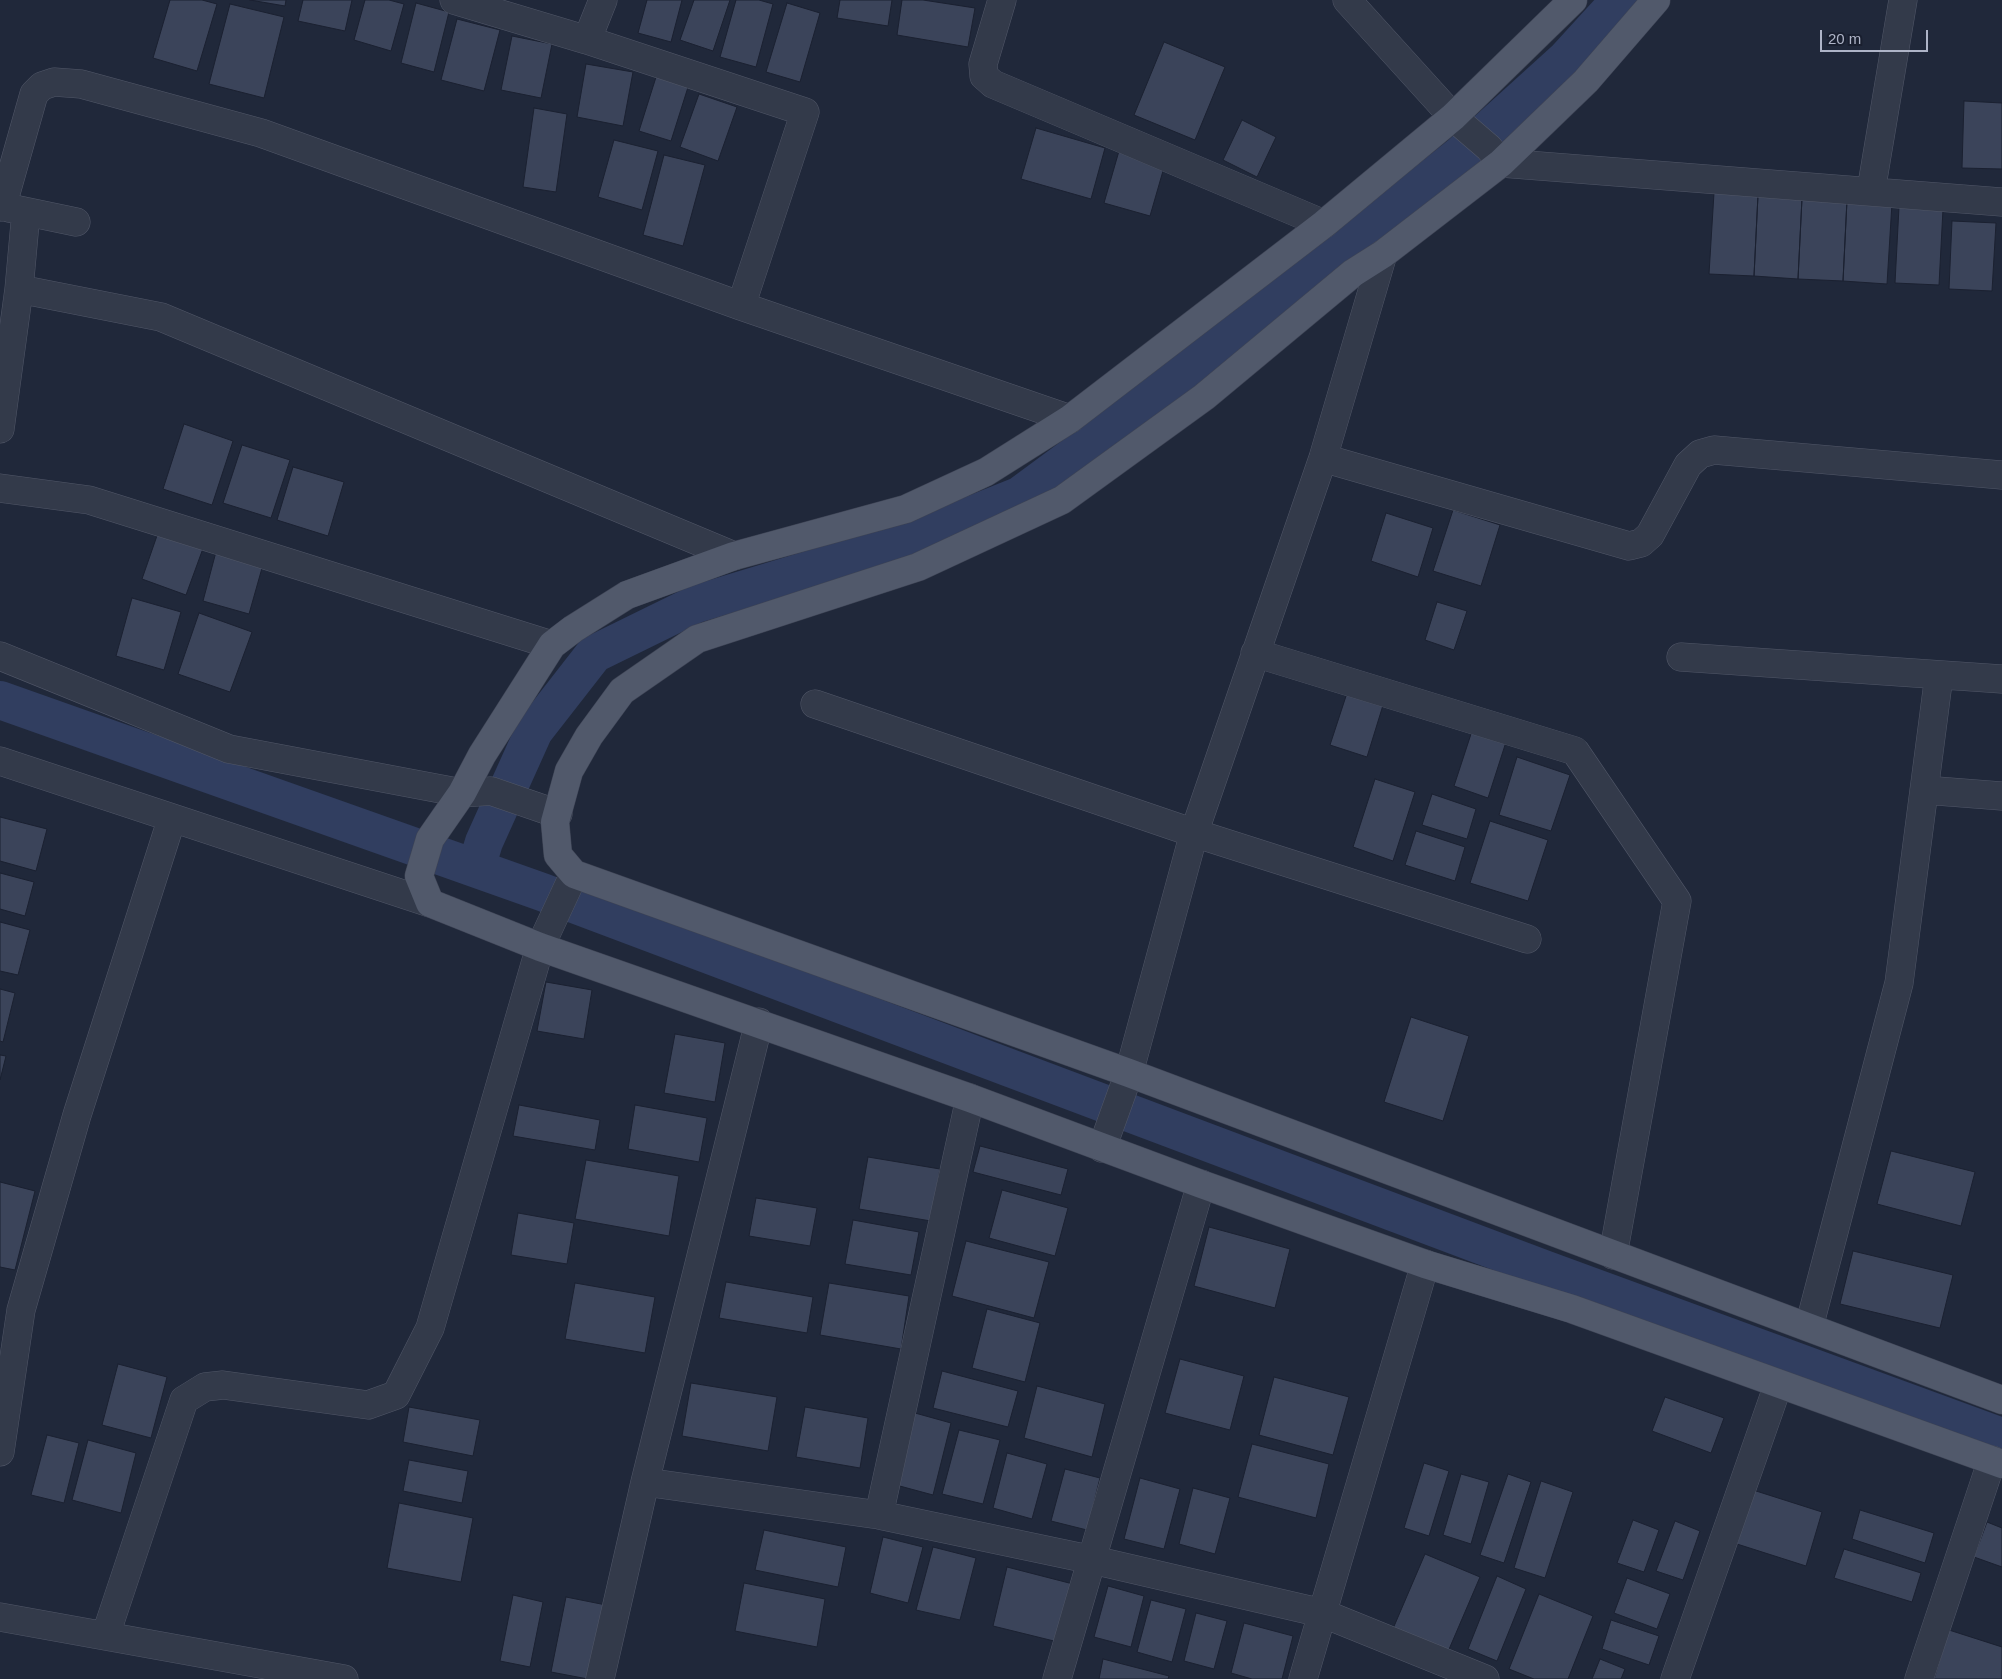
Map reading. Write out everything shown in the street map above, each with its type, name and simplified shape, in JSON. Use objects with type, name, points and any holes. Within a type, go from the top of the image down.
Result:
[{"type":"main road","points":[[1573,0],[1460,121],[1070,420],[986,472],[906,509],[734,556],[627,595],[573,629],[552,645],[482,755],[462,793],[430,839],[419,876],[430,903],[540,947],[970,1098],[1105,1140],[1201,1184],[1425,1264],[1572,1309],[1778,1385],[1997,1462]]},
{"type":"main road","points":[[1656,0],[1586,80],[1495,156],[1383,254],[1353,273],[1204,396],[1062,500],[918,567],[697,639],[622,691],[589,736],[569,771],[555,822],[558,855],[571,882],[1613,1255],[2002,1400]]},
{"type":"street","points":[[454,0],[587,40],[804,112],[741,306]]},
{"type":"street","points":[[587,40],[603,0]]},
{"type":"street","points":[[1002,0],[983,64],[984,76],[993,84],[1324,224]]},
{"type":"street","points":[[1347,0],[1495,156],[2002,202]]},
{"type":"street","points":[[1871,191],[1903,0]]},
{"type":"street","points":[[0,429],[19,289],[9,208],[34,94],[42,86],[54,82],[81,84],[261,133],[741,306],[1070,420]]},
{"type":"street","points":[[9,208],[76,222]]},
{"type":"street","points":[[1105,1140],[1126,1082],[1194,833],[1322,458],[1383,254]]},
{"type":"street","points":[[19,289],[161,317],[734,556]]},
{"type":"street","points":[[1322,458],[1629,546],[1641,543],[1650,535],[1688,465],[1700,454],[1714,450],[2002,475]]},
{"type":"street","points":[[0,488],[89,500],[552,645]]},
{"type":"street","points":[[1255,652],[1575,751],[1677,901],[1613,1255]]},
{"type":"street","points":[[0,656],[228,749],[462,793],[502,795],[558,814]]},
{"type":"street","points":[[1681,657],[2002,679]]},
{"type":"street","points":[[1809,1327],[1899,983],[1939,675]]},
{"type":"street","points":[[815,704],[1194,833],[1527,939]]},
{"type":"street","points":[[0,761],[430,903]]},
{"type":"street","points":[[1924,790],[2002,796]]},
{"type":"street","points":[[0,1452],[10,1307],[77,1115],[172,818]]},
{"type":"street","points":[[106,1634],[184,1400],[205,1387],[224,1384],[368,1405],[396,1395],[430,1328],[540,947],[571,882]]},
{"type":"street","points":[[600,1679],[645,1482],[758,1022]]},
{"type":"street","points":[[879,1515],[970,1098]]},
{"type":"street","points":[[1056,1679],[1093,1560],[1201,1184]]},
{"type":"street","points":[[1303,1679],[1425,1264]]},
{"type":"street","points":[[1675,1679],[1778,1385]]},
{"type":"street","points":[[1919,1679],[1997,1462]]},
{"type":"street","points":[[645,1482],[879,1515],[1093,1560],[1322,1613],[1485,1679]]},
{"type":"street","points":[[0,1616],[344,1679]]},
{"type":"building","points":[[170,0],[202,0],[217,4],[197,71],[153,58]]},
{"type":"building","points":[[250,0],[286,0],[285,6]]},
{"type":"building","points":[[303,0],[352,0],[345,31],[298,21]]},
{"type":"building","points":[[365,0],[389,0],[404,4],[391,51],[354,40]]},
{"type":"building","points":[[647,0],[682,0],[671,42],[638,33]]},
{"type":"building","points":[[694,0],[730,0],[713,51],[680,40]]},
{"type":"building","points":[[736,0],[759,0],[773,4],[756,67],[720,57]]},
{"type":"building","points":[[840,0],[892,0],[888,26],[837,18]]},
{"type":"building","points":[[902,0],[923,0],[975,8],[968,47],[897,35]]},
{"type":"building","points":[[416,3],[449,12],[434,72],[401,63]]},
{"type":"building","points":[[787,3],[820,13],[800,82],[766,72]]},
{"type":"building","points":[[230,4],[284,17],[264,98],[209,84]]},
{"type":"building","points":[[457,19],[500,30],[484,91],[441,80]]},
{"type":"building","points":[[512,36],[552,44],[541,98],[501,90]]},
{"type":"building","points":[[1164,42],[1225,67],[1195,140],[1134,115]]},
{"type":"building","points":[[586,64],[633,72],[623,126],[577,117]]},
{"type":"building","points":[[657,74],[689,84],[671,141],[639,131]]},
{"type":"building","points":[[699,94],[737,107],[718,161],[680,147]]},
{"type":"building","points":[[1964,101],[2002,103],[2002,169],[1962,168]]},
{"type":"building","points":[[534,108],[567,114],[556,192],[523,187]]},
{"type":"building","points":[[1242,120],[1276,137],[1257,177],[1223,160]]},
{"type":"building","points":[[1036,128],[1105,148],[1091,199],[1021,179]]},
{"type":"building","points":[[614,140],[658,151],[642,210],[598,197]]},
{"type":"building","points":[[1119,151],[1165,164],[1150,216],[1104,203]]},
{"type":"building","points":[[664,155],[705,165],[683,246],[643,235]]},
{"type":"building","points":[[1714,193],[1758,195],[1754,276],[1709,274]]},
{"type":"building","points":[[1758,195],[1802,198],[1798,279],[1754,276]]},
{"type":"building","points":[[1802,198],[1847,200],[1843,281],[1798,279]]},
{"type":"building","points":[[1847,200],[1892,203],[1887,284],[1843,281]]},
{"type":"building","points":[[1899,207],[1943,209],[1939,285],[1895,283]]},
{"type":"building","points":[[1952,221],[1996,223],[1992,291],[1949,289]]},
{"type":"building","points":[[184,424],[233,441],[212,505],[163,489]]},
{"type":"building","points":[[242,445],[290,460],[271,518],[223,503]]},
{"type":"building","points":[[293,467],[344,482],[328,536],[277,520]]},
{"type":"building","points":[[1453,510],[1500,525],[1481,586],[1433,571]]},
{"type":"building","points":[[1386,513],[1433,528],[1418,577],[1371,561]]},
{"type":"building","points":[[160,527],[205,543],[186,595],[142,579]]},
{"type":"building","points":[[217,548],[264,561],[249,614],[203,601]]},
{"type":"building","points":[[132,598],[181,612],[164,670],[116,656]]},
{"type":"building","points":[[1437,602],[1467,611],[1454,650],[1425,640]]},
{"type":"building","points":[[199,613],[252,632],[230,692],[178,674]]},
{"type":"building","points":[[1348,690],[1384,702],[1367,757],[1330,745]]},
{"type":"building","points":[[1472,731],[1506,742],[1488,798],[1454,786]]},
{"type":"building","points":[[1517,757],[1570,775],[1551,831],[1499,815]]},
{"type":"building","points":[[1375,779],[1415,792],[1393,861],[1353,847]]},
{"type":"building","points":[[1432,794],[1476,809],[1467,839],[1422,825]]},
{"type":"building","points":[[0,817],[47,829],[36,871],[0,861]]},
{"type":"building","points":[[1490,821],[1548,840],[1528,901],[1470,883]]},
{"type":"building","points":[[1416,831],[1465,847],[1455,881],[1405,865]]},
{"type":"building","points":[[0,873],[34,882],[25,916],[0,909]]},
{"type":"building","points":[[0,922],[30,930],[18,975],[0,971]]},
{"type":"building","points":[[546,982],[592,990],[584,1039],[537,1031]]},
{"type":"building","points":[[0,989],[15,993],[3,1042],[0,1041]]},
{"type":"building","points":[[1411,1017],[1469,1036],[1443,1121],[1384,1102]]},
{"type":"building","points":[[675,1034],[725,1043],[715,1102],[664,1093]]},
{"type":"building","points":[[0,1055],[6,1056],[0,1080]]},
{"type":"building","points":[[519,1105],[600,1120],[595,1150],[513,1136]]},
{"type":"building","points":[[635,1105],[707,1118],[699,1162],[628,1149]]},
{"type":"building","points":[[980,1146],[1068,1169],[1061,1195],[973,1172]]},
{"type":"building","points":[[1891,1151],[1975,1172],[1961,1226],[1877,1204]]},
{"type":"building","points":[[868,1157],[940,1169],[931,1221],[859,1209]]},
{"type":"building","points":[[586,1160],[679,1176],[669,1236],[575,1219]]},
{"type":"building","points":[[0,1182],[35,1191],[15,1270],[0,1267]]},
{"type":"building","points":[[1002,1190],[1068,1208],[1055,1256],[989,1238]]},
{"type":"building","points":[[756,1198],[817,1208],[810,1246],[749,1236]]},
{"type":"building","points":[[518,1213],[574,1223],[567,1264],[511,1255]]},
{"type":"building","points":[[853,1220],[919,1232],[911,1275],[845,1264]]},
{"type":"building","points":[[1209,1227],[1290,1249],[1275,1308],[1194,1286]]},
{"type":"building","points":[[966,1241],[1049,1262],[1034,1318],[952,1296]]},
{"type":"building","points":[[1853,1251],[1953,1275],[1940,1328],[1840,1304]]},
{"type":"building","points":[[726,1282],[813,1297],[807,1333],[719,1318]]},
{"type":"building","points":[[575,1283],[655,1297],[645,1353],[565,1339]]},
{"type":"building","points":[[829,1283],[909,1296],[901,1349],[820,1335]]},
{"type":"building","points":[[987,1309],[1040,1323],[1025,1382],[972,1368]]},
{"type":"building","points":[[1180,1359],[1244,1376],[1230,1430],[1165,1413]]},
{"type":"building","points":[[118,1364],[167,1377],[151,1438],[102,1425]]},
{"type":"building","points":[[942,1371],[1018,1391],[1008,1427],[933,1408]]},
{"type":"building","points":[[1274,1377],[1349,1397],[1333,1455],[1259,1435]]},
{"type":"building","points":[[691,1383],[777,1397],[768,1451],[682,1436]]},
{"type":"building","points":[[1037,1386],[1105,1404],[1092,1457],[1024,1438]]},
{"type":"building","points":[[1665,1397],[1724,1418],[1711,1453],[1652,1431]]},
{"type":"building","points":[[409,1407],[480,1420],[473,1456],[403,1442]]},
{"type":"building","points":[[805,1407],[868,1418],[860,1468],[796,1457]]},
{"type":"building","points":[[915,1413],[951,1423],[933,1495],[896,1485]]},
{"type":"building","points":[[959,1430],[1000,1440],[983,1504],[942,1494]]},
{"type":"building","points":[[47,1435],[79,1443],[64,1503],[31,1495]]},
{"type":"building","points":[[88,1440],[136,1453],[121,1513],[72,1500]]},
{"type":"building","points":[[1252,1444],[1329,1464],[1316,1518],[1238,1497]]},
{"type":"building","points":[[1007,1453],[1047,1464],[1032,1519],[993,1508]]},
{"type":"building","points":[[409,1460],[468,1471],[462,1503],[403,1491]]},
{"type":"building","points":[[1424,1463],[1449,1471],[1429,1536],[1404,1528]]},
{"type":"building","points":[[1065,1469],[1100,1478],[1087,1530],[1051,1521]]},
{"type":"building","points":[[1461,1474],[1489,1482],[1471,1544],[1443,1535]]},
{"type":"building","points":[[1508,1474],[1531,1482],[1504,1563],[1480,1555]]},
{"type":"building","points":[[1140,1478],[1180,1489],[1164,1549],[1124,1539]]},
{"type":"building","points":[[1541,1481],[1573,1492],[1545,1578],[1514,1568]]},
{"type":"building","points":[[1193,1488],[1230,1498],[1215,1554],[1179,1544]]},
{"type":"building","points":[[1753,1490],[1822,1512],[1806,1566],[1737,1544]]},
{"type":"building","points":[[399,1503],[473,1518],[461,1582],[387,1568]]},
{"type":"building","points":[[1860,1510],[1934,1533],[1925,1563],[1852,1539]]},
{"type":"building","points":[[1633,1520],[1659,1530],[1644,1572],[1617,1563]]},
{"type":"building","points":[[1675,1521],[1700,1531],[1683,1580],[1656,1571]]},
{"type":"building","points":[[1987,1522],[2002,1528],[2002,1567],[1974,1557]]},
{"type":"building","points":[[764,1530],[846,1547],[838,1587],[755,1570]]},
{"type":"building","points":[[883,1537],[923,1547],[908,1603],[870,1593]]},
{"type":"building","points":[[933,1547],[976,1558],[960,1620],[916,1610]]},
{"type":"building","points":[[1844,1549],[1921,1573],[1912,1602],[1834,1578]]},
{"type":"building","points":[[1425,1554],[1480,1577],[1447,1654],[1392,1631]]},
{"type":"building","points":[[1007,1567],[1073,1584],[1058,1642],[993,1626]]},
{"type":"building","points":[[1497,1576],[1526,1589],[1497,1661],[1468,1649]]},
{"type":"building","points":[[1627,1578],[1670,1594],[1657,1629],[1614,1613]]},
{"type":"building","points":[[744,1583],[825,1599],[817,1647],[735,1631]]},
{"type":"building","points":[[1108,1586],[1144,1596],[1131,1647],[1094,1637]]},
{"type":"building","points":[[1539,1594],[1593,1616],[1568,1679],[1534,1679],[1509,1669]]},
{"type":"building","points":[[513,1595],[543,1602],[530,1667],[500,1661]]},
{"type":"building","points":[[566,1597],[606,1605],[588,1679],[551,1672]]},
{"type":"building","points":[[1151,1600],[1186,1609],[1172,1662],[1137,1652]]},
{"type":"building","points":[[1196,1613],[1227,1621],[1214,1669],[1184,1661]]},
{"type":"building","points":[[1611,1620],[1659,1636],[1649,1665],[1602,1649]]},
{"type":"building","points":[[1244,1623],[1293,1636],[1282,1679],[1252,1679],[1231,1673]]},
{"type":"building","points":[[1949,1630],[2002,1647],[2002,1679],[1934,1679]]},
{"type":"building","points":[[1103,1659],[1169,1676],[1168,1679],[1099,1679]]},
{"type":"building","points":[[1600,1659],[1625,1669],[1621,1679],[1592,1679]]},
{"type":"waterway","points":[[476,868],[484,842],[534,731],[594,654],[696,604],[914,538],[1019,496],[1126,417],[1459,156],[1566,59],[1620,0]]},
{"type":"waterway","points":[[0,700],[542,892],[1544,1269],[2002,1437]]}]
